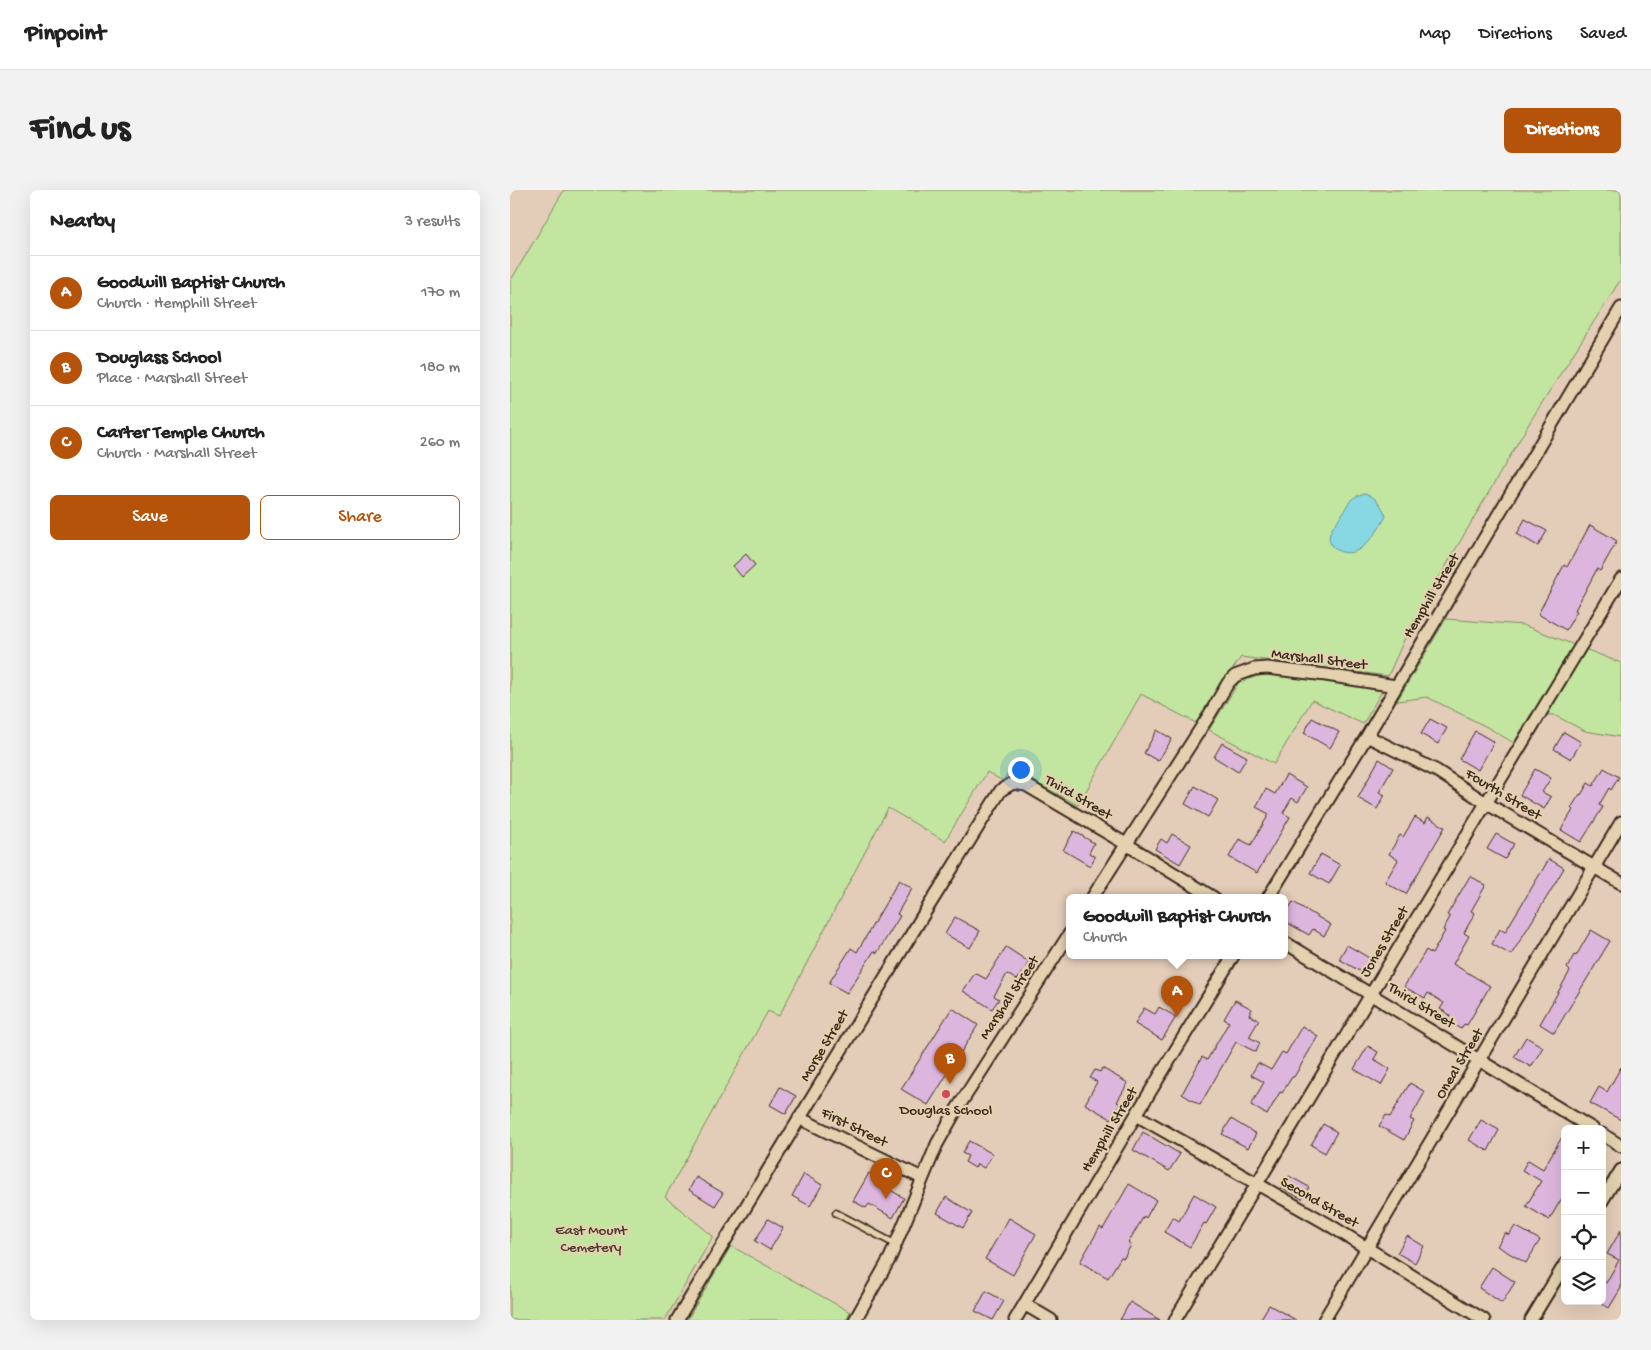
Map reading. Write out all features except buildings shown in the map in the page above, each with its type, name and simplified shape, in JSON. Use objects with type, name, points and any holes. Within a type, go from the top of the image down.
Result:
[{"type":"street","name":"Hemphill Street","points":[[1270,894],[1367,736],[1621,308]]},
{"type":"street","name":"Jones Street","points":[[1175,1320],[1621,580]]},
{"type":"street","name":"Marshall Street","points":[[1095,894],[1228,683],[1235,676],[1254,669],[1267,668],[1396,686]]},
{"type":"street","name":"Fourth Street","points":[[1367,736],[1437,771],[1486,803],[1621,882]]},
{"type":"street","name":"Third Street","points":[[1001,790],[1014,783],[1026,785],[1207,894]]},
{"type":"street","name":"Morse Street","points":[[677,1320],[1001,790]]},
{"type":"street","name":"Oneal Street","points":[[1324,1320],[1621,822]]},
{"type":"street","name":"Marshall Street","points":[[855,1320],[890,1258],[937,1144],[955,1112],[1066,939]]},
{"type":"street","name":"Third Street","points":[[1288,944],[1586,1125]]},
{"type":"street","name":"Hemphill Street","points":[[1015,1320],[1136,1115],[1231,959]]},
{"type":"street","name":"Second Street","points":[[1136,1115],[1258,1184],[1484,1320]]},
{"type":"street","name":"First Street","points":[[799,1118],[922,1178]]},
{"type":"street","points":[[1606,1137],[1621,1146]]},
{"type":"street","points":[[1606,1194],[1621,1170]]},
{"type":"street","points":[[1531,1320],[1561,1271]]},
{"type":"street","points":[[1024,1304],[1051,1320]]},
{"type":"lane","points":[[836,1213],[895,1244]]},
{"type":"green space","name":"East Mount Cemetery","points":[[564,190],[1621,190],[1621,279],[1531,420],[1409,629],[1388,676],[1241,657],[1196,723],[1141,694],[1078,805],[1011,769],[1003,781],[987,772],[945,841],[888,808],[779,1016],[768,1011],[665,1197],[713,1236],[665,1320],[510,1320],[510,282]]},
{"type":"green space","points":[[1446,619],[1523,625],[1621,663],[1621,737],[1585,731],[1554,715],[1531,714],[1514,743],[1487,727],[1427,697],[1397,701]]},
{"type":"green space","points":[[1265,674],[1383,689],[1363,724],[1312,700],[1274,764],[1209,730],[1239,682]]},
{"type":"green space","points":[[731,1246],[850,1312],[846,1320],[687,1320]]},
{"type":"water","points":[[1365,493],[1378,502],[1386,516],[1374,535],[1358,550],[1348,553],[1338,551],[1331,544],[1329,539],[1330,533],[1350,502],[1355,497]]},
{"type":"place","name":"Goodwill Baptist Church","points":[[1177,1017]]},
{"type":"place","name":"Douglass School","points":[[950,1084]]},
{"type":"place","name":"Douglas School","points":[[946,1094]]},
{"type":"place","name":"Carter Temple Church","points":[[886,1199]]}]
